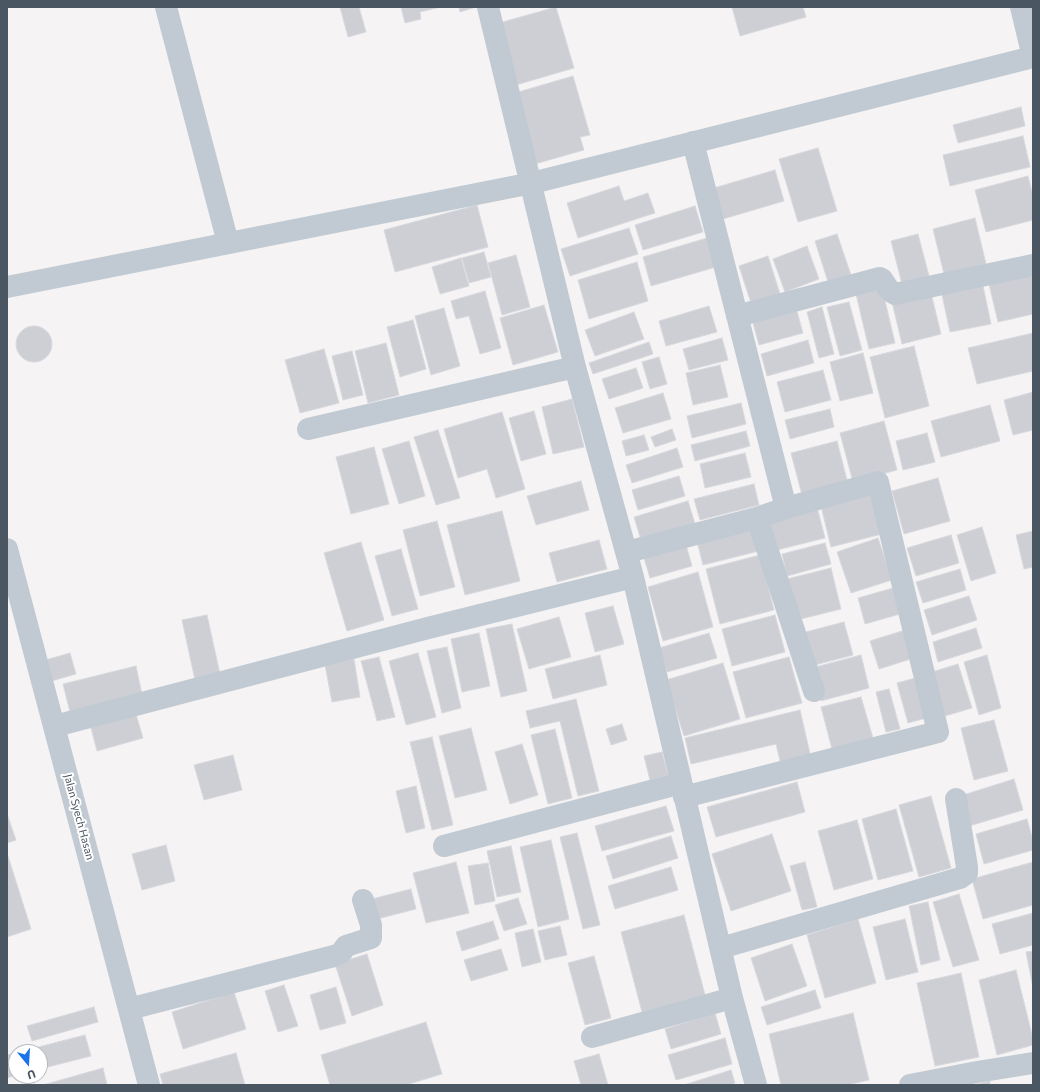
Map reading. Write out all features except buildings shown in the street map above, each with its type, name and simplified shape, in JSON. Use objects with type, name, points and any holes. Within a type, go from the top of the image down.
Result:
[{"type":"street","points":[[166,7],[228,244]]},
{"type":"street","points":[[488,7],[532,183],[575,367],[627,552],[732,998],[756,1085]]},
{"type":"street","points":[[7,287],[532,183],[1033,57],[1021,7]]},
{"type":"street","points":[[693,142],[786,508]]},
{"type":"street","points":[[737,316],[880,278],[890,292],[895,294],[1033,266]]},
{"type":"street","points":[[308,430],[575,367]]},
{"type":"street","points":[[444,846],[938,732],[878,482],[786,508],[757,518],[627,552]]},
{"type":"street","points":[[757,518],[814,691]]},
{"type":"street","name":"Jalan Syech Hasan","points":[[7,548],[149,1085]]},
{"type":"street","points":[[55,726],[428,628],[633,577]]},
{"type":"street","points":[[721,948],[960,878],[967,873],[967,867],[956,799]]},
{"type":"street","points":[[129,1009],[341,953],[346,946],[371,938],[371,925],[363,900]]},
{"type":"street","points":[[592,1037],[732,998]]},
{"type":"street","points":[[910,1085],[1033,1063]]}]
